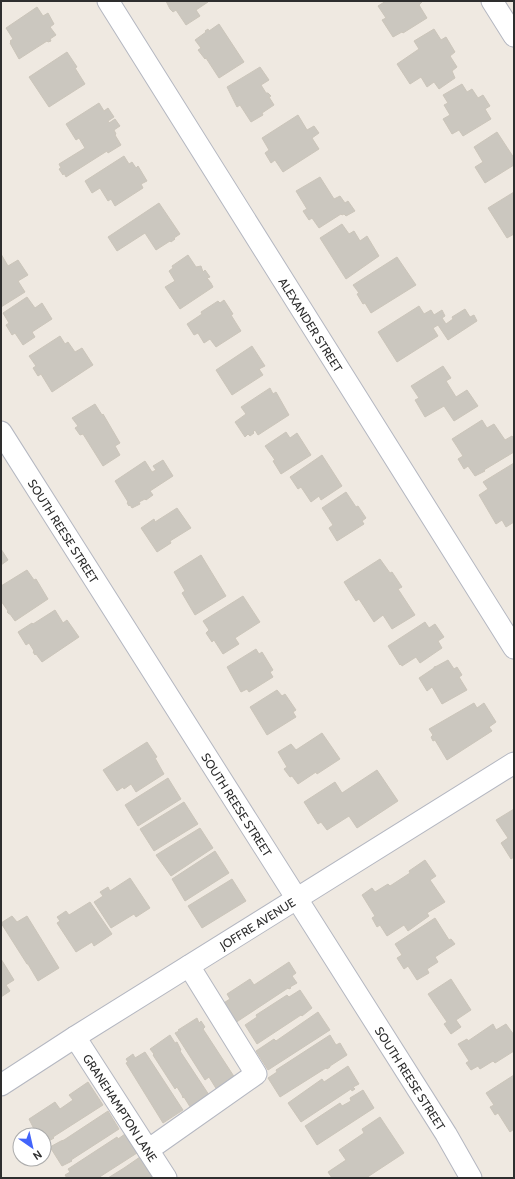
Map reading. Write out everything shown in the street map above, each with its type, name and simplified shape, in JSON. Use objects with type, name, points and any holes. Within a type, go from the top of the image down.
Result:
[{"type":"street","name":"ALEXANDER STREET","points":[[108,1],[514,648]]},
{"type":"street","points":[[492,1],[514,36]]},
{"type":"street","name":"SOUTH REESE STREET","points":[[1,432],[296,900],[446,1134],[471,1178]]},
{"type":"street","name":"JOFFRE AVENUE","points":[[1,1085],[75,1036],[296,900],[514,763]]},
{"type":"street","points":[[148,1150],[256,1074],[189,966]]},
{"type":"street","name":"GRANEHAMPTON LANE","points":[[75,1036],[166,1178]]},
{"type":"building","points":[[166,1],[208,2],[196,10],[200,16],[186,25],[176,10],[173,12],[170,9]]},
{"type":"building","points":[[386,1],[421,1],[422,2],[419,5],[427,18],[403,33],[402,32],[393,37],[382,20],[386,18],[378,6]]},
{"type":"building","points":[[37,7],[43,16],[48,13],[54,24],[50,27],[56,35],[50,39],[51,41],[47,41],[19,59],[10,43],[13,39],[6,28]]},
{"type":"building","points":[[219,24],[244,62],[219,78],[206,58],[205,59],[198,50],[201,48],[195,40],[208,29],[209,31]]},
{"type":"building","points":[[434,29],[441,40],[446,37],[455,52],[450,56],[457,67],[452,71],[455,78],[439,89],[434,82],[427,87],[421,77],[410,84],[397,64],[419,49],[414,41]]},
{"type":"building","points":[[67,52],[77,67],[75,68],[85,84],[49,107],[29,77]]},
{"type":"building","points":[[260,67],[269,80],[261,85],[266,93],[271,96],[269,97],[274,105],[262,113],[263,115],[251,122],[240,105],[237,107],[227,87]]},
{"type":"building","points":[[462,84],[467,92],[472,89],[478,98],[483,95],[490,106],[485,109],[491,119],[463,136],[459,130],[452,134],[443,119],[450,115],[444,105],[448,103],[443,95]]},
{"type":"building","points":[[99,103],[104,111],[108,108],[114,117],[108,121],[109,123],[115,119],[120,126],[114,130],[115,135],[121,145],[108,153],[107,151],[66,177],[59,169],[61,168],[59,164],[85,148],[79,138],[76,140],[66,124]]},
{"type":"building","points":[[298,115],[307,130],[314,126],[319,133],[312,138],[319,149],[283,172],[275,160],[271,163],[265,153],[269,150],[262,138]]},
{"type":"building","points":[[497,132],[514,158],[514,165],[485,183],[475,167],[483,162],[474,147]]},
{"type":"building","points":[[124,156],[129,164],[132,162],[136,168],[138,166],[147,181],[141,184],[143,188],[115,206],[111,199],[108,201],[100,188],[92,193],[85,181]]},
{"type":"building","points":[[320,177],[334,199],[340,196],[345,203],[348,201],[355,211],[346,216],[341,214],[319,228],[312,218],[309,220],[303,211],[307,209],[296,191]]},
{"type":"building","points":[[514,192],[514,234],[507,238],[488,208]]},
{"type":"building","points":[[159,203],[180,234],[171,242],[170,241],[156,250],[145,233],[117,251],[108,237]]},
{"type":"building","points":[[342,224],[349,234],[354,231],[360,241],[367,236],[379,256],[346,279],[320,238]]},
{"type":"building","points":[[1,254],[8,266],[18,260],[28,275],[18,281],[25,292],[1,307]]},
{"type":"building","points":[[188,255],[196,267],[201,266],[203,272],[205,270],[210,277],[207,278],[213,287],[180,309],[165,287],[175,281],[169,271],[173,268],[172,266]]},
{"type":"building","points":[[397,257],[416,285],[371,313],[365,303],[363,304],[357,294],[359,293],[353,285]]},
{"type":"building","points":[[27,297],[35,308],[42,303],[52,319],[32,332],[35,337],[23,345],[15,333],[12,335],[6,325],[9,323],[3,313]]},
{"type":"building","points":[[224,300],[241,331],[216,347],[210,339],[204,343],[198,333],[194,335],[187,324],[202,314],[201,312],[218,301],[220,303]]},
{"type":"building","points":[[419,306],[424,314],[431,310],[434,315],[442,310],[445,316],[442,318],[446,324],[453,319],[452,317],[465,309],[470,317],[474,315],[477,321],[448,340],[438,325],[433,328],[438,336],[397,362],[378,332]]},
{"type":"building","points":[[60,336],[65,344],[68,342],[75,352],[82,348],[93,365],[52,392],[41,374],[38,376],[33,368],[36,366],[29,356]]},
{"type":"building","points":[[252,346],[265,366],[259,369],[263,375],[232,395],[216,370]]},
{"type":"building","points":[[443,366],[451,378],[446,381],[456,397],[467,390],[478,406],[454,421],[444,406],[425,417],[415,400],[419,398],[411,386]]},
{"type":"building","points":[[270,388],[273,394],[276,392],[289,415],[258,435],[255,430],[250,436],[248,434],[245,437],[235,422],[246,414],[241,407]]},
{"type":"building","points":[[95,404],[102,415],[103,414],[120,443],[115,446],[120,455],[103,466],[83,434],[80,435],[75,428],[78,426],[72,418]]},
{"type":"building","points":[[482,420],[487,428],[494,424],[505,440],[512,436],[514,439],[514,452],[475,476],[468,466],[464,469],[458,459],[463,456],[452,439]]},
{"type":"building","points":[[286,432],[290,438],[297,433],[311,455],[281,474],[273,461],[275,460],[265,446]]},
{"type":"building","points":[[322,455],[342,486],[321,500],[319,496],[311,502],[301,487],[298,489],[290,477]]},
{"type":"building","points":[[163,460],[173,476],[150,491],[153,495],[146,500],[145,499],[139,502],[140,504],[132,508],[130,505],[129,506],[115,481],[145,461],[152,472],[156,470],[153,466]]},
{"type":"building","points":[[514,463],[514,522],[506,527],[502,520],[496,524],[479,495],[488,489],[483,482]]},
{"type":"building","points":[[346,492],[356,507],[358,506],[366,518],[362,521],[364,524],[337,541],[329,528],[333,525],[322,508]]},
{"type":"building","points":[[177,508],[191,528],[170,541],[171,543],[157,552],[141,528],[154,519],[155,522]]},
{"type":"building","points":[[1,549],[8,560],[1,565]]},
{"type":"building","points":[[201,555],[226,596],[195,615],[182,593],[185,591],[174,572]]},
{"type":"building","points":[[380,559],[390,573],[392,572],[402,587],[398,589],[415,615],[392,629],[383,615],[374,622],[359,599],[356,601],[344,582]]},
{"type":"building","points":[[27,570],[34,580],[36,579],[48,599],[15,621],[7,612],[8,611],[1,601],[1,586]]},
{"type":"building","points":[[243,596],[260,622],[235,638],[239,644],[223,654],[214,640],[212,642],[206,633],[209,630],[203,621]]},
{"type":"building","points":[[55,610],[63,623],[67,620],[79,637],[42,662],[36,654],[35,655],[29,643],[26,645],[18,632]]},
{"type":"building","points":[[425,622],[429,628],[435,624],[444,637],[438,641],[442,648],[420,663],[416,657],[402,666],[401,664],[400,665],[388,646]]},
{"type":"building","points":[[256,649],[259,654],[262,652],[273,670],[270,672],[273,677],[249,692],[247,689],[241,692],[227,667]]},
{"type":"building","points":[[448,660],[454,669],[457,667],[462,675],[459,677],[467,690],[442,704],[432,687],[427,691],[419,678],[434,667]]},
{"type":"building","points":[[277,690],[282,696],[285,694],[296,710],[293,712],[296,717],[267,735],[250,707]]},
{"type":"building","points":[[474,703],[477,708],[484,703],[496,722],[489,727],[492,731],[447,760],[435,740],[433,741],[431,737],[433,735],[429,729]]},
{"type":"building","points":[[322,733],[340,759],[298,784],[284,769],[287,767],[278,752],[291,744],[296,750]]},
{"type":"building","points":[[147,742],[157,757],[155,758],[164,774],[136,792],[131,784],[124,789],[123,787],[117,791],[103,770]]},
{"type":"building","points":[[377,770],[398,801],[357,828],[349,816],[327,830],[321,822],[318,824],[304,802],[335,782],[342,793]]},
{"type":"building","points":[[168,778],[181,799],[138,826],[125,805]]},
{"type":"building","points":[[184,802],[198,824],[154,851],[140,829]]},
{"type":"building","points":[[514,809],[514,857],[511,859],[501,843],[508,838],[496,820]]},
{"type":"building","points":[[200,828],[213,848],[171,876],[156,855]]},
{"type":"building","points":[[215,851],[229,873],[185,901],[172,879]]},
{"type":"building","points":[[425,860],[436,876],[430,880],[445,902],[427,913],[429,916],[408,931],[404,925],[387,936],[380,925],[377,927],[372,918],[375,916],[362,895],[372,888],[375,892],[388,884],[390,886],[410,873],[409,871]]},
{"type":"building","points":[[130,878],[150,908],[136,917],[134,914],[111,928],[94,902],[103,896],[100,892],[108,887],[110,891]]},
{"type":"building","points":[[232,879],[246,901],[202,928],[188,906]]},
{"type":"building","points":[[90,902],[112,934],[94,946],[92,942],[76,952],[57,923],[60,921],[57,917],[66,911],[69,915]]},
{"type":"building","points":[[12,916],[17,922],[27,916],[59,968],[38,981],[1,923]]},
{"type":"building","points":[[435,918],[449,940],[451,939],[455,944],[435,957],[438,962],[427,969],[429,973],[417,980],[408,966],[404,969],[397,958],[402,955],[395,944]]},
{"type":"building","points":[[1,959],[14,980],[6,985],[10,991],[1,997]]},
{"type":"building","points":[[289,962],[296,973],[292,976],[297,983],[235,1023],[222,1004],[230,999],[227,994],[250,979],[254,985]]},
{"type":"building","points":[[451,979],[471,1010],[456,1020],[461,1027],[451,1034],[444,1024],[447,1022],[428,994]]},
{"type":"building","points":[[300,990],[312,1008],[302,1016],[301,1015],[257,1044],[245,1025],[257,1017],[256,1015],[287,995],[289,997]]},
{"type":"building","points":[[318,1012],[330,1030],[268,1070],[256,1051],[274,1039],[276,1041]]},
{"type":"building","points":[[197,1018],[199,1023],[201,1021],[205,1027],[203,1029],[235,1078],[217,1090],[209,1077],[205,1080],[175,1033]]},
{"type":"building","points":[[493,1024],[496,1030],[506,1024],[514,1035],[514,1051],[495,1063],[493,1061],[480,1069],[478,1066],[471,1070],[466,1063],[469,1061],[458,1044],[467,1039],[468,1041]]},
{"type":"building","points":[[170,1035],[175,1043],[177,1042],[181,1050],[180,1051],[211,1098],[192,1110],[177,1087],[175,1089],[150,1049]]},
{"type":"building","points":[[330,1035],[336,1045],[340,1043],[347,1055],[327,1069],[326,1068],[280,1097],[268,1078],[277,1072],[276,1070]]},
{"type":"building","points":[[145,1052],[183,1110],[163,1123],[126,1063],[128,1062],[126,1059],[133,1054],[135,1058]]},
{"type":"building","points":[[348,1066],[359,1084],[353,1087],[355,1089],[352,1091],[351,1089],[301,1122],[288,1103],[322,1079],[324,1082]]},
{"type":"building","points":[[514,1075],[514,1129],[510,1132],[498,1113],[495,1115],[490,1107],[494,1105],[486,1093]]},
{"type":"building","points":[[88,1082],[103,1105],[53,1137],[54,1138],[52,1139],[52,1127],[33,1127],[29,1119],[55,1102],[60,1109],[73,1100],[69,1095]]},
{"type":"building","points":[[363,1090],[374,1108],[317,1145],[305,1126],[340,1103],[342,1106],[351,1101],[350,1098]]},
{"type":"building","points":[[108,1111],[119,1129],[71,1160],[72,1161],[62,1166],[52,1150],[52,1146],[64,1140]]},
{"type":"building","points":[[380,1117],[404,1153],[366,1178],[332,1178],[328,1172],[346,1160],[339,1150],[364,1133],[362,1129]]},
{"type":"building","points":[[125,1134],[137,1153],[98,1178],[67,1178],[65,1175],[70,1172],[68,1169],[117,1137],[118,1139]]},
{"type":"building","points":[[140,1157],[153,1177],[108,1178],[124,1168]]}]
